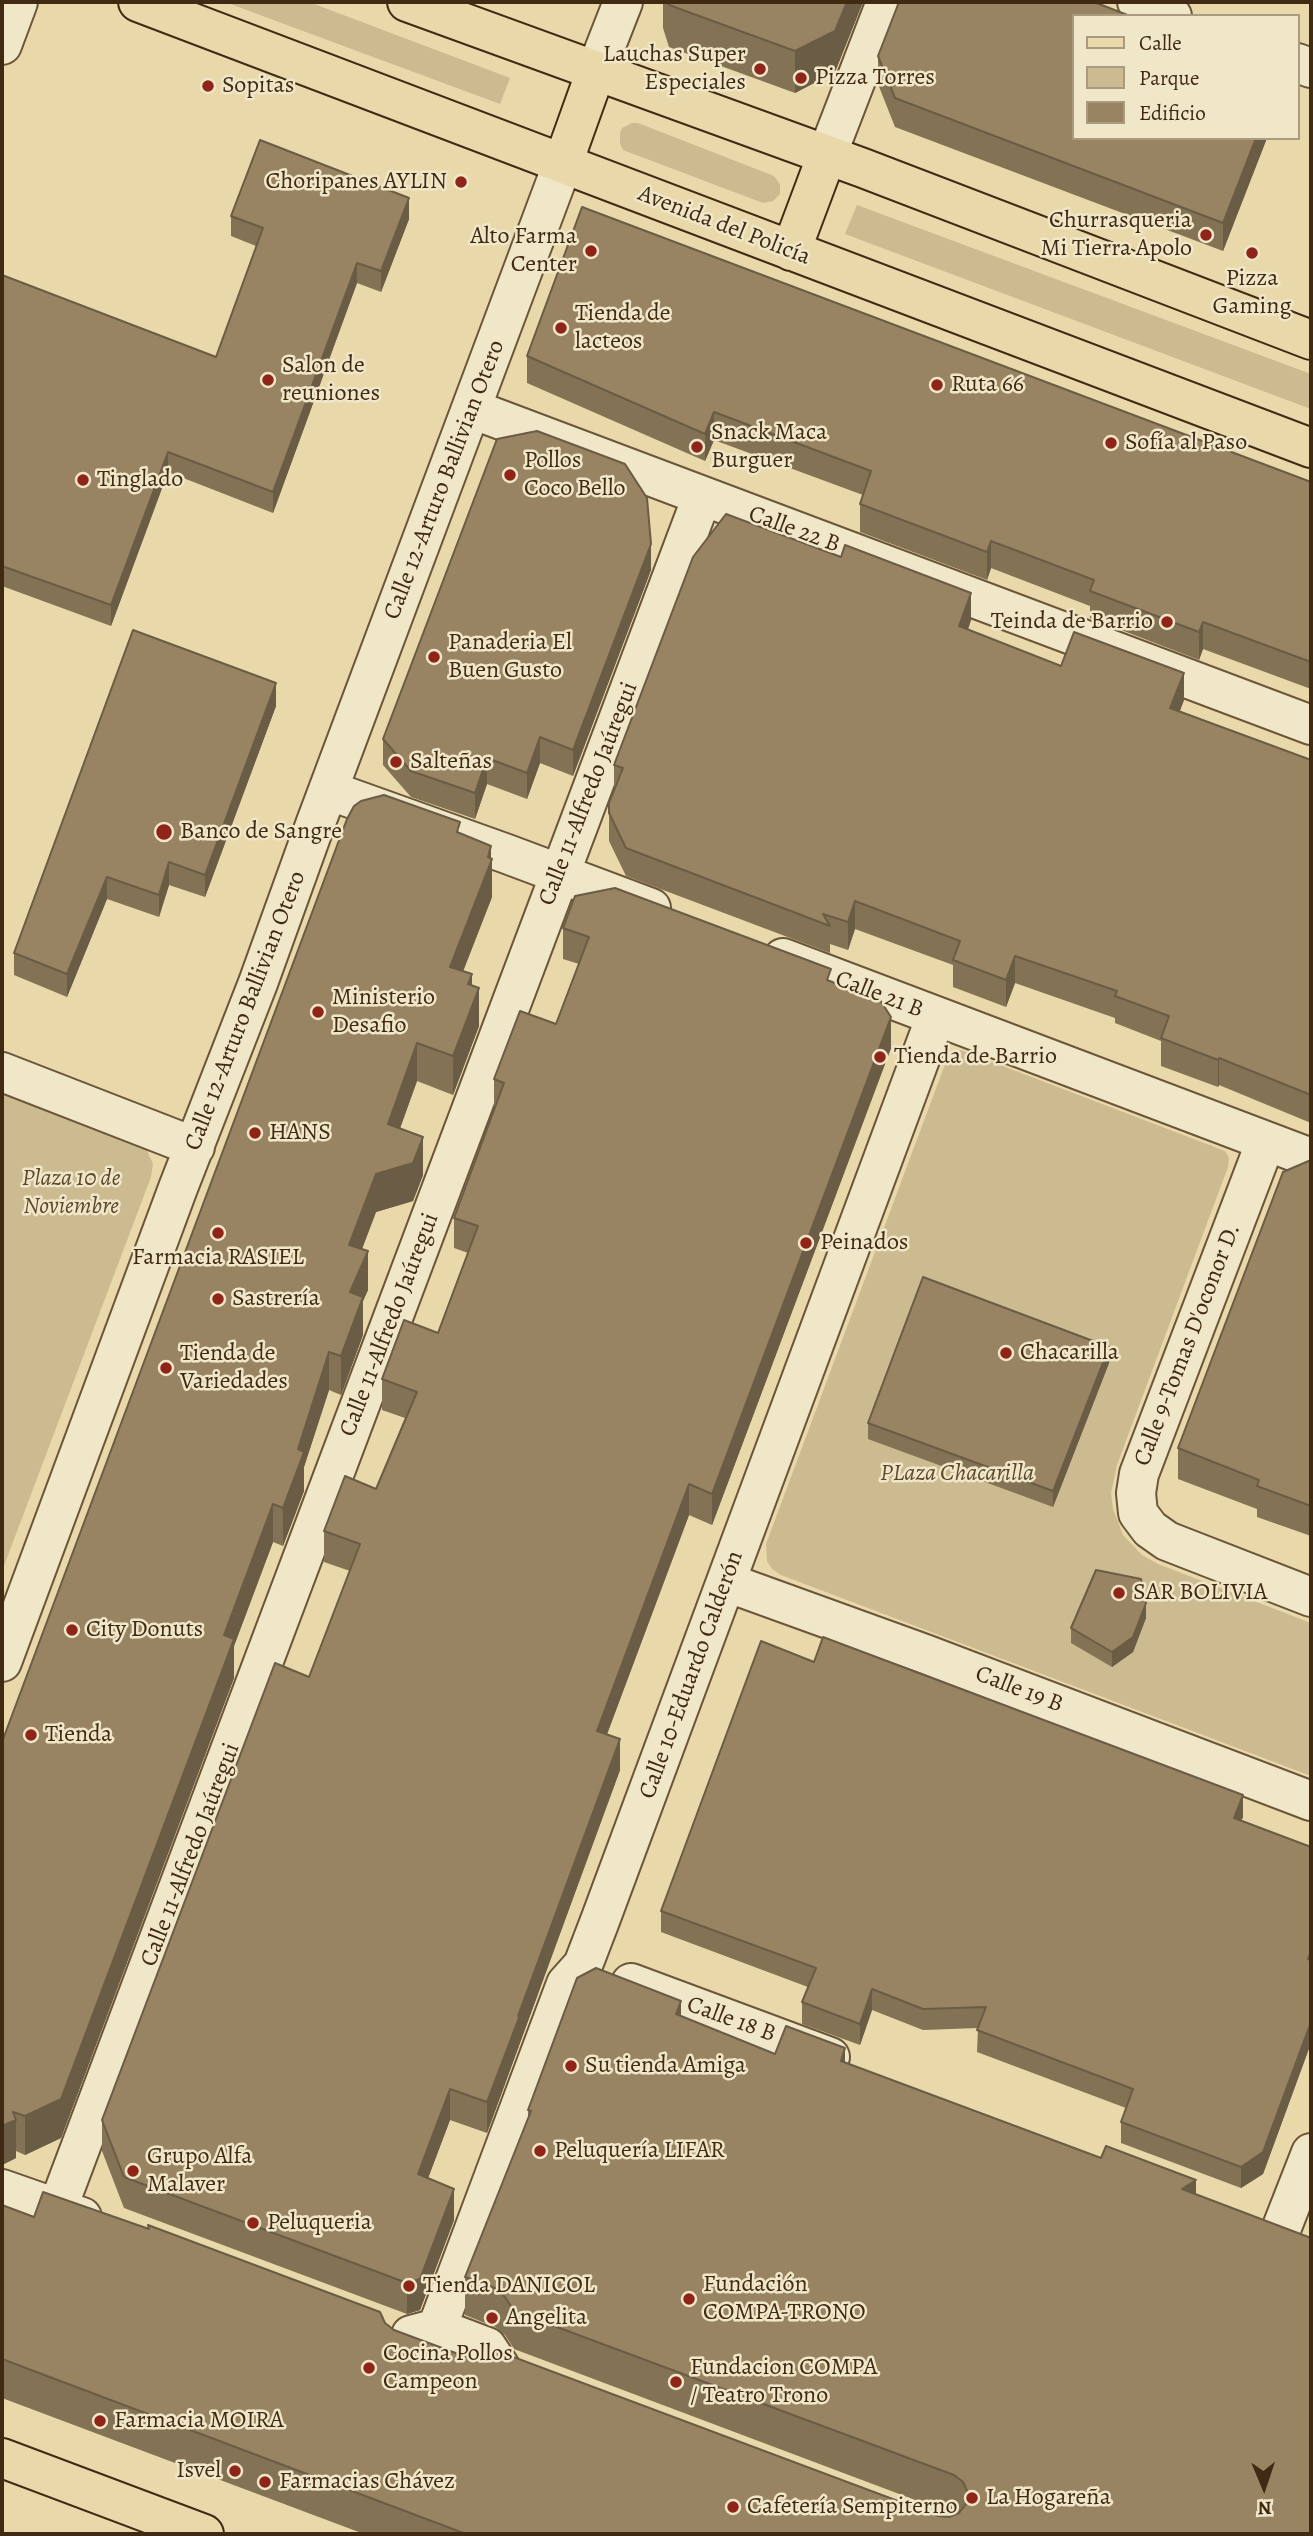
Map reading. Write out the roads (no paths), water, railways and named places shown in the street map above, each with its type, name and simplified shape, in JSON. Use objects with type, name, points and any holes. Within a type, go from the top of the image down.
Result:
[{"type":"main road","name":"Avenida del Policía","points":[[138,2],[1311,448]]},
{"type":"main road","points":[[407,2],[827,155],[1311,340]]},
{"type":"main road","points":[[563,163],[596,71]]},
{"type":"main road","points":[[791,251],[827,155]]},
{"type":"main road","points":[[2,2458],[204,2534]]},
{"type":"street","points":[[2,45],[18,2]]},
{"type":"street","points":[[596,71],[623,2]]},
{"type":"street","points":[[827,155],[886,2]]},
{"type":"street","points":[[1137,2],[1167,14]]},
{"type":"street","name":"Calle 12-Arturo Ballivian Otero","points":[[2,1662],[563,163]]},
{"type":"street","name":"Calle 22 B","points":[[472,409],[1311,725]]},
{"type":"street","name":"Calle 11-Alfredo Jaúregui","points":[[58,2207],[702,497]]},
{"type":"street","points":[[328,790],[507,853],[685,921]]},
{"type":"street","name":"Calle 21 B","points":[[747,945],[1311,1158]]},
{"type":"street","name":"Calle 10-Eduardo Calderón","points":[[513,2372],[486,2347],[406,2335],[566,1984],[583,1965],[936,1016]]},
{"type":"street","points":[[2,1072],[195,1147]]},
{"type":"street","name":"Calle 9-Tomas D'oconor D.","points":[[1266,1141],[1139,1474],[1136,1493],[1139,1513],[1150,1529],[1167,1541],[1311,1597]]},
{"type":"street","name":"Calle 19 B","points":[[726,1582],[831,1619],[1311,1801]]},
{"type":"street","name":"Calle 18 B","points":[[583,1965],[857,2068]]},
{"type":"street","points":[[1245,2214],[1297,2233],[1311,2153]]},
{"type":"street","points":[[2,2189],[113,2228]]},
{"type":"place","name":"Lauchas Super Especiales","points":[[760,69]]},
{"type":"place","name":"Pizza Torres","points":[[801,78]]},
{"type":"place","name":"Sopitas","points":[[208,86]]},
{"type":"place","name":"Choripanes AYLIN","points":[[461,182]]},
{"type":"place","name":"Churrasqueria Mi Tierra Apolo","points":[[1206,235]]},
{"type":"place","name":"Alto Farma Center","points":[[591,251]]},
{"type":"place","name":"Pizza Gaming","points":[[1252,253]]},
{"type":"place","name":"Tienda de lacteos","points":[[561,328]]},
{"type":"place","name":"Salon de reuniones","points":[[268,380]]},
{"type":"place","name":"Ruta 66","points":[[937,385]]},
{"type":"place","name":"Sofía al Paso","points":[[1111,443]]},
{"type":"place","name":"Snack Maca Burguer","points":[[697,447]]},
{"type":"place","name":"Pollos Coco Bello","points":[[510,475]]},
{"type":"place","name":"Tinglado","points":[[83,480]]},
{"type":"place","name":"Teinda de Barrio","points":[[1167,622]]},
{"type":"place","name":"Panaderia El Buen Gusto","points":[[434,657]]},
{"type":"place","name":"Salteñas","points":[[396,762]]},
{"type":"place","name":"Banco de Sangre","points":[[164,832]]},
{"type":"place","name":"Ministerio Desafio","points":[[318,1012]]},
{"type":"place","name":"Tienda de Barrio","points":[[880,1057]]},
{"type":"place","name":"HANS","points":[[255,1133]]},
{"type":"place","name":"Farmacia RASIEL","points":[[218,1233]]},
{"type":"place","name":"Peinados","points":[[806,1243]]},
{"type":"place","name":"Sastrería","points":[[218,1299]]},
{"type":"place","name":"Chacarilla","points":[[1006,1353]]},
{"type":"place","name":"Tienda de Variedades","points":[[166,1368]]},
{"type":"place","name":"SAR BOLIVIA","points":[[1119,1593]]},
{"type":"place","name":"City Donuts","points":[[72,1630]]},
{"type":"place","name":"Tienda","points":[[31,1735]]},
{"type":"place","name":"Su tienda Amiga","points":[[571,2066]]},
{"type":"place","name":"Peluquería LIFAR","points":[[540,2151]]},
{"type":"place","name":"Grupo Alfa Malaver","points":[[133,2171]]},
{"type":"place","name":"Peluqueria","points":[[253,2223]]},
{"type":"place","name":"Tienda DANICOL","points":[[409,2286]]},
{"type":"place","name":"Fundación COMPA-TRONO","points":[[689,2299]]},
{"type":"place","name":"Angelita","points":[[492,2318]]},
{"type":"place","name":"Cocina Pollos Campeon","points":[[369,2368]]},
{"type":"place","name":"Fundacion COMPA / Teatro Trono","points":[[676,2382]]},
{"type":"place","name":"Farmacia MOIRA","points":[[100,2421]]},
{"type":"place","name":"Isvel","points":[[235,2471]]},
{"type":"place","name":"Farmacias Chávez","points":[[265,2482]]},
{"type":"place","name":"La Hogareña","points":[[972,2498]]},
{"type":"place","name":"Cafetería Sempiterno","points":[[733,2507]]},
{"type":"park label","name":"Plaza 10 de Noviembre","points":[[71,1193]]},
{"type":"park label","name":"PLaza Chacarilla","points":[[957,1474]]}]
